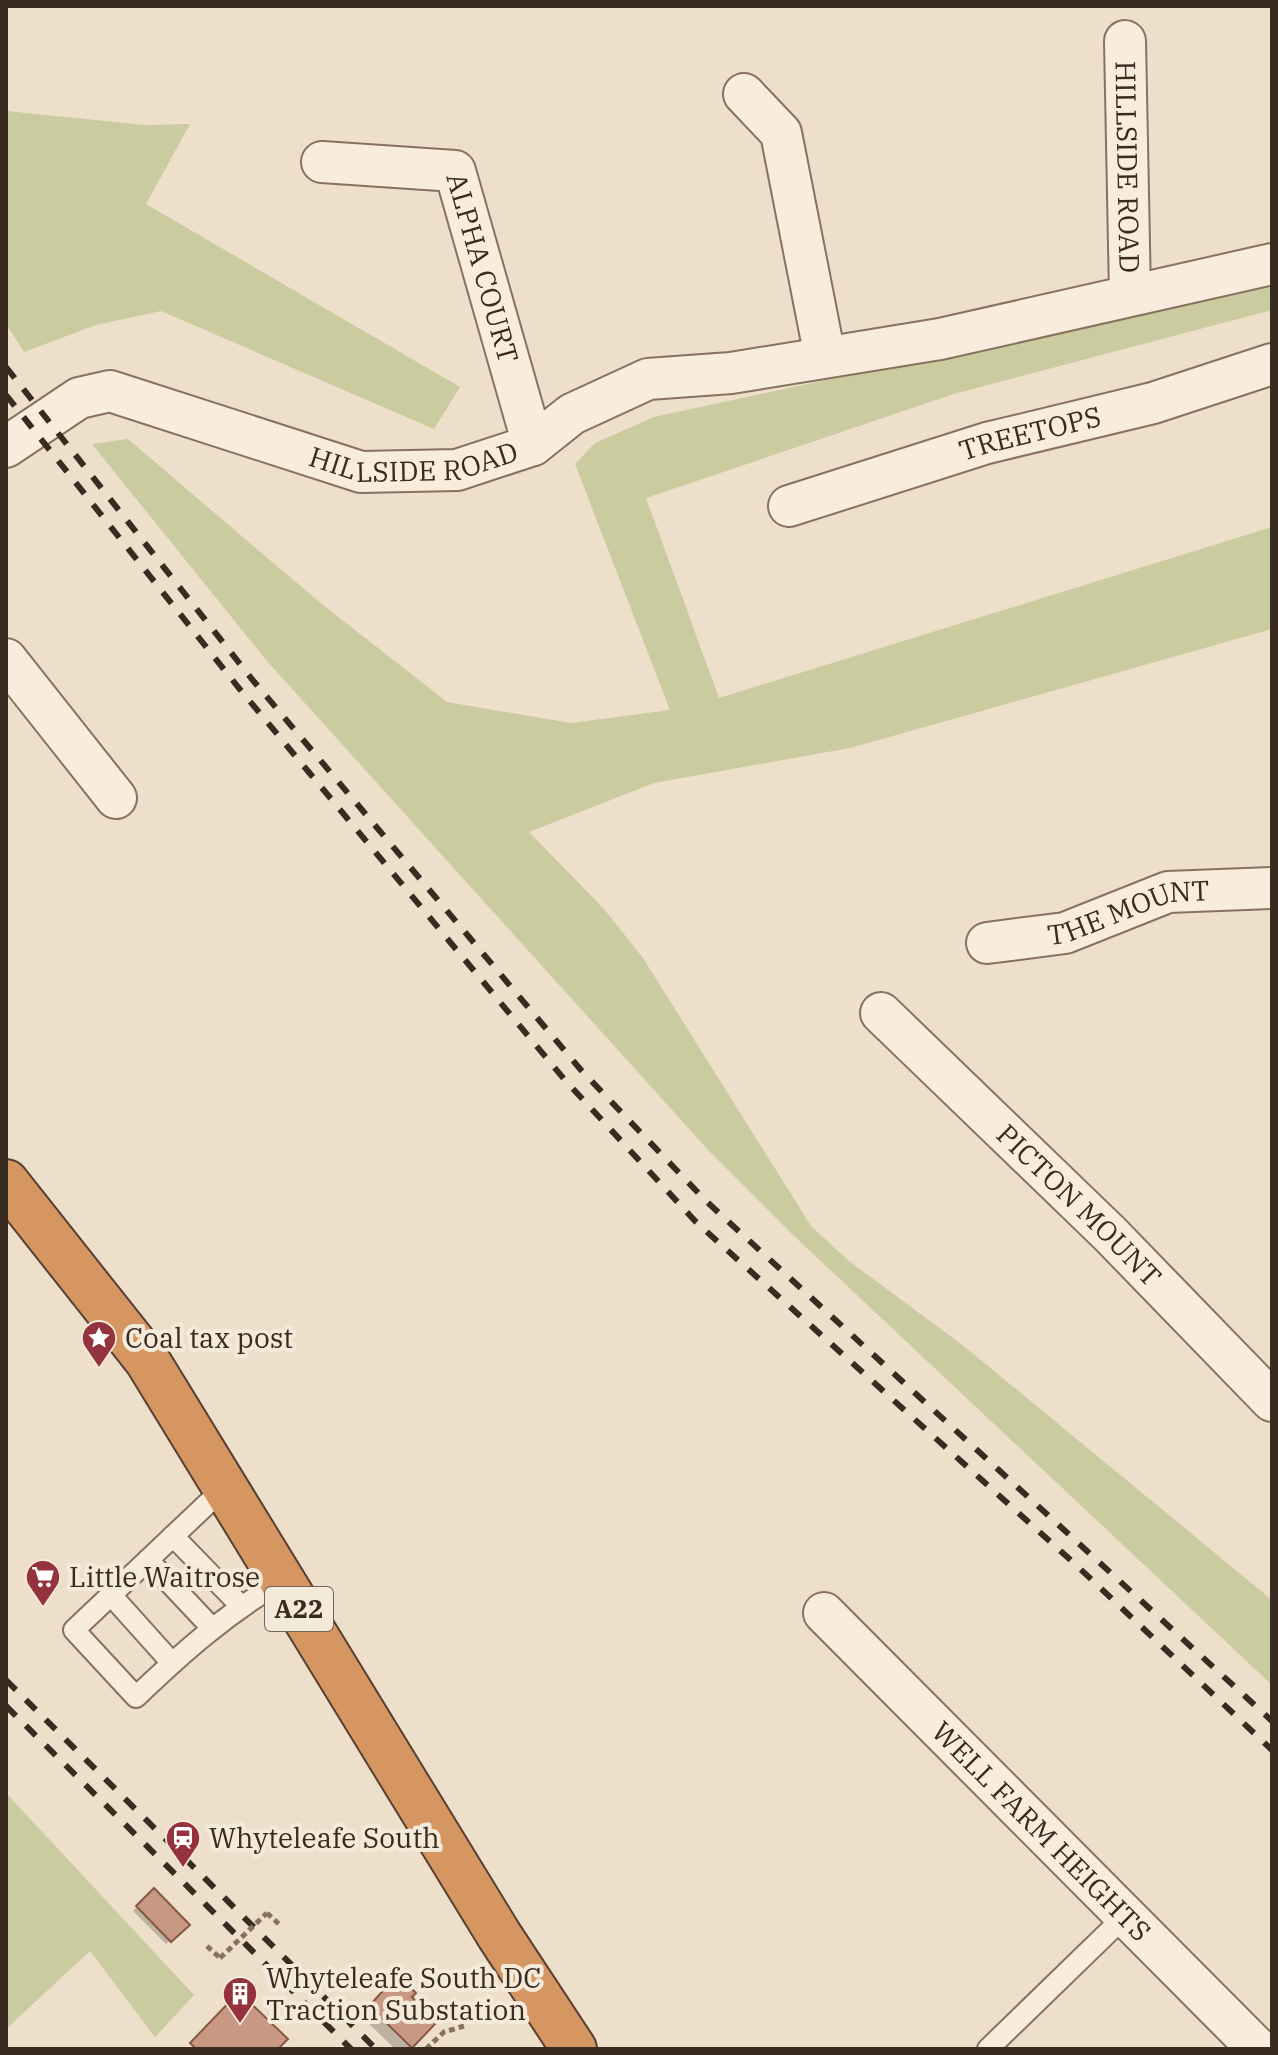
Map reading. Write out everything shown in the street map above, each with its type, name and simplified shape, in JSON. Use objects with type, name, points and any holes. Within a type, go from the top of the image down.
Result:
[{"type":"highway","name":"A22","points":[[6,1182],[147,1360],[499,1935],[574,2049]]},
{"type":"street","name":"HILLSIDE ROAD","points":[[1125,41],[1130,295]]},
{"type":"street","points":[[744,94],[781,133],[825,357]]},
{"type":"street","name":"ALPHA COURT","points":[[322,162],[455,171],[533,445]]},
{"type":"street","name":"HILLSIDE ROAD","points":[[6,447],[79,398],[110,391],[361,472],[457,470],[533,445],[572,414],[648,379],[731,373],[940,339],[1272,264]]},
{"type":"street","name":"TREETOPS","points":[[789,506],[987,443],[1153,403],[1272,364]]},
{"type":"street","points":[[6,659],[116,798]]},
{"type":"street","name":"THE MOUNT","points":[[987,943],[1065,933],[1168,892],[1272,888]]},
{"type":"street","name":"PICTON MOUNT","points":[[881,1013],[1110,1234],[1270,1397]]},
{"type":"street","name":"WELL FARM HEIGHTS","points":[[824,1613],[1123,1918],[1258,2049]]},
{"type":"lane","points":[[225,1487],[74,1630],[136,1697],[240,1605],[282,1581]]},
{"type":"lane","points":[[173,1536],[240,1605]]},
{"type":"lane","points":[[148,1560],[212,1628]]},
{"type":"lane","points":[[111,1595],[172,1663]]},
{"type":"lane","points":[[988,2049],[1123,1918]]},
{"type":"path","points":[[207,1946],[220,1958],[267,1913],[280,1925]]},
{"type":"path","points":[[426,2049],[444,2032],[464,2026]]},
{"type":"green space","points":[[6,111],[145,125],[190,124],[146,204],[460,387],[434,429],[161,311],[96,325],[24,352],[6,324]]},
{"type":"green space","points":[[1272,284],[1272,310],[954,394],[646,498],[719,698],[1272,527],[1272,629],[850,748],[654,783],[529,832],[604,909],[643,958],[811,1226],[849,1261],[965,1347],[1272,1600],[1272,1685],[793,1235],[709,1151],[266,660],[92,444],[128,439],[318,601],[447,702],[571,723],[670,710],[575,464],[595,443],[654,417]]},
{"type":"green space","points":[[6,1793],[194,1995],[155,2037],[90,1951],[6,2029]]},
{"type":"building","points":[[154,1888],[190,1925],[171,1942],[136,1906]]},
{"type":"building","points":[[394,1979],[399,1984],[403,1980],[416,1993],[412,1997],[437,2022],[412,2048],[369,2006]]},
{"type":"building","name":"Whyteleafe South DC Traction Substation","points":[[239,1992],[288,2039],[278,2049],[196,2049],[190,2043]]},
{"type":"railway","points":[[6,367],[251,678],[581,1070],[706,1201],[1272,1721]]},
{"type":"railway","points":[[6,395],[238,687],[564,1079],[696,1222],[1075,1564],[1272,1750]]},
{"type":"railway","points":[[6,1680],[376,2049]]},
{"type":"railway","points":[[6,1706],[351,2049]]},
{"type":"place","name":"Coal tax post","points":[[99,1369]]},
{"type":"place","name":"Little Waitrose","points":[[43,1608]]},
{"type":"place","name":"Whyteleafe South","points":[[183,1869]]},
{"type":"place","name":"Whyteleafe South DC Traction Substation","points":[[240,2025]]}]
